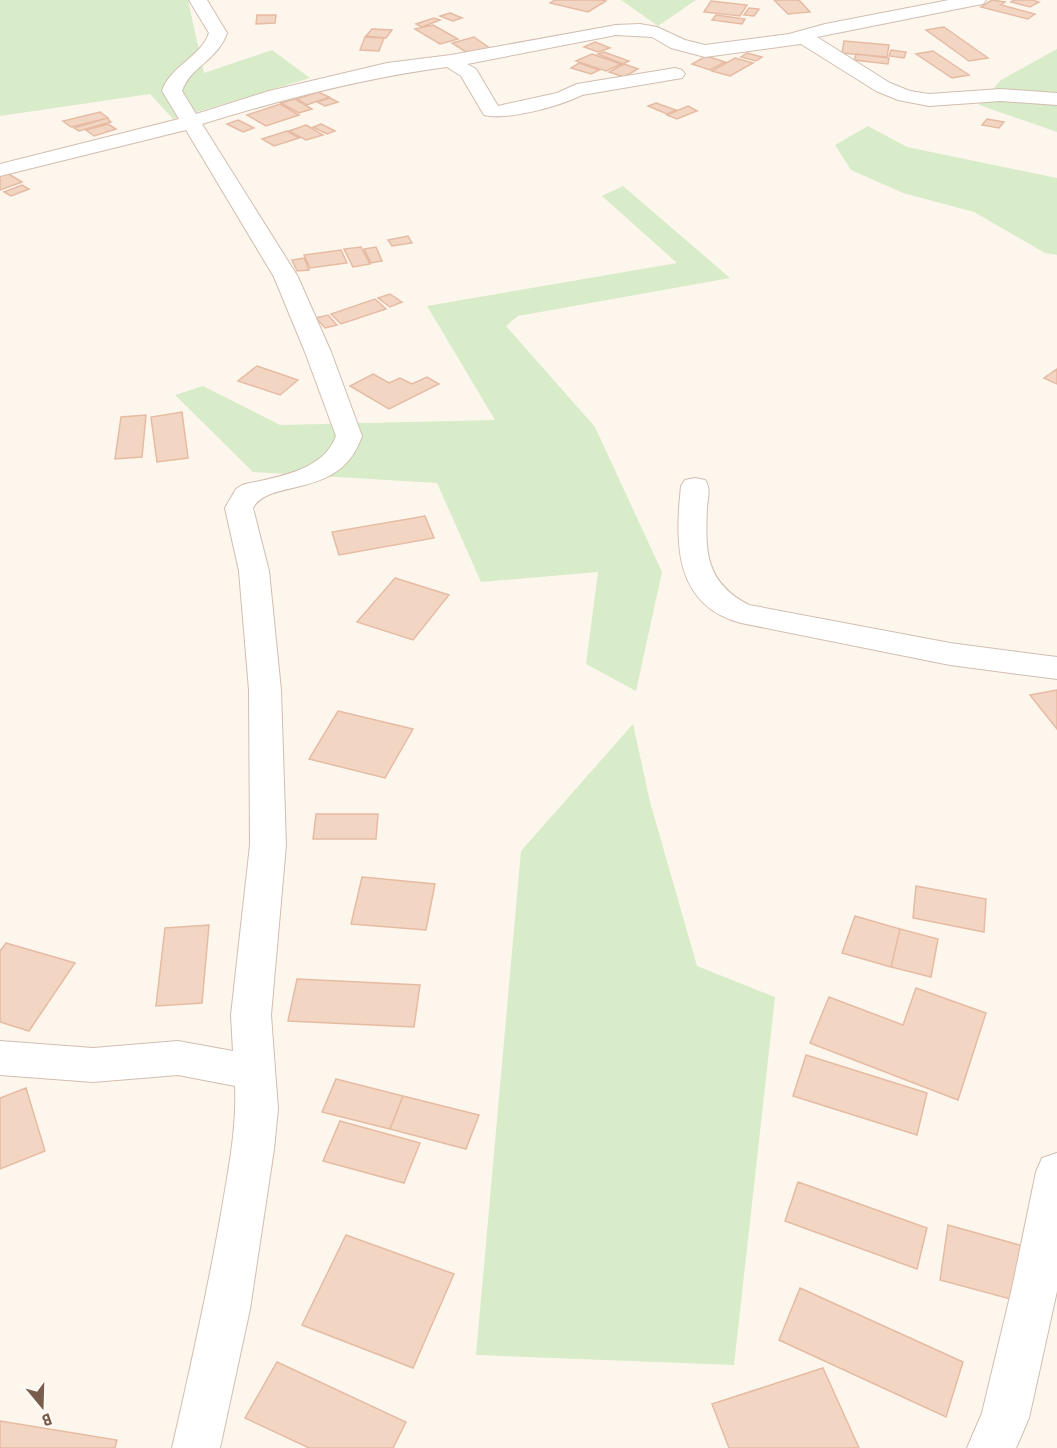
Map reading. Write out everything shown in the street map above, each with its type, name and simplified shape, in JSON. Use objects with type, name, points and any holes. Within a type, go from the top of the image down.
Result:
[{"type":"street","points":[[196,1448],[227,1309],[253,1149],[257,1109],[251,1015],[268,845],[265,690],[254,571],[239,508],[246,495],[252,491],[331,466],[342,456],[349,436],[318,352],[286,277],[172,92],[173,86],[212,48],[218,33],[198,0]]},
{"type":"street","points":[[0,170],[190,123],[276,95],[387,69],[451,61],[616,30],[640,29],[657,32],[678,44],[705,51],[796,38],[825,29],[977,0]]},
{"type":"street","points":[[796,38],[809,40],[883,87],[905,96],[929,100],[1001,95],[1057,99]]},
{"type":"street","points":[[451,61],[469,73],[491,111],[496,112],[563,97],[577,90],[675,74]]},
{"type":"street","points":[[695,486],[692,521],[694,558],[704,585],[727,607],[741,613],[950,654],[1057,668]]},
{"type":"street","points":[[0,1059],[93,1065],[178,1058],[255,1072]]},
{"type":"street","points":[[991,1448],[1005,1418],[1035,1288],[1057,1172]]},
{"type":"green space","points":[[0,0],[188,0],[204,73],[272,50],[310,78],[173,119],[150,94],[0,116]]},
{"type":"green space","points":[[621,0],[696,0],[658,26]]},
{"type":"green space","points":[[1057,49],[1057,132],[979,105],[1001,80]]},
{"type":"green space","points":[[868,126],[907,147],[1057,178],[1057,255],[1045,253],[974,212],[903,193],[851,170],[835,145]]},
{"type":"green space","points":[[623,186],[730,278],[518,316],[506,326],[595,427],[662,572],[636,691],[586,664],[598,572],[481,582],[437,483],[253,472],[175,395],[203,386],[280,425],[495,420],[427,306],[677,263],[602,196]]},
{"type":"green space","points":[[633,724],[650,802],[697,966],[775,997],[734,1365],[476,1355],[521,851]]},
{"type":"building","points":[[555,0],[606,1],[588,12],[550,3]]},
{"type":"building","points":[[774,0],[799,0],[810,12],[788,14]]},
{"type":"building","points":[[992,0],[1005,2],[1001,5],[1035,14],[1028,19],[981,7]]},
{"type":"building","points":[[1014,0],[1039,2],[1030,7],[1011,2]]},
{"type":"building","points":[[711,1],[747,5],[740,16],[704,12]]},
{"type":"building","points":[[749,8],[759,9],[754,16],[744,15]]},
{"type":"building","points":[[450,13],[462,18],[453,21],[440,16]]},
{"type":"building","points":[[257,15],[276,15],[275,23],[256,24]]},
{"type":"building","points":[[716,15],[745,19],[742,24],[712,20]]},
{"type":"building","points":[[434,18],[440,20],[422,27],[416,24]]},
{"type":"building","points":[[433,25],[458,39],[440,44],[415,29]]},
{"type":"building","points":[[944,27],[988,58],[969,61],[926,30]]},
{"type":"building","points":[[372,29],[392,30],[386,38],[366,36]]},
{"type":"building","points":[[365,37],[384,38],[379,51],[360,50]]},
{"type":"building","points":[[474,37],[491,49],[469,54],[452,43]]},
{"type":"building","points":[[844,41],[889,45],[887,57],[842,53]]},
{"type":"building","points":[[595,42],[610,48],[598,52],[584,47]]},
{"type":"building","points":[[891,50],[906,52],[904,58],[889,56]]},
{"type":"building","points":[[933,51],[969,75],[952,78],[916,54]]},
{"type":"building","points":[[604,52],[629,61],[623,64],[598,54]]},
{"type":"building","points":[[747,53],[762,57],[756,61],[741,57]]},
{"type":"building","points":[[592,54],[621,64],[606,71],[576,61]]},
{"type":"building","points":[[856,54],[889,58],[888,64],[854,60]]},
{"type":"building","points":[[706,56],[725,62],[710,70],[692,64]]},
{"type":"building","points":[[735,58],[753,63],[730,76],[712,71]]},
{"type":"building","points":[[579,63],[599,70],[591,74],[571,68]]},
{"type":"building","points":[[624,64],[638,69],[624,77],[609,72]]},
{"type":"building","points":[[318,92],[329,97],[307,105],[297,99]]},
{"type":"building","points":[[330,98],[338,102],[325,106],[317,102]]},
{"type":"building","points":[[295,99],[312,109],[299,113],[281,103]]},
{"type":"building","points":[[656,103],[676,110],[667,114],[648,106]]},
{"type":"building","points":[[280,104],[299,115],[266,126],[247,115]]},
{"type":"building","points":[[688,106],[697,111],[677,119],[667,115]]},
{"type":"building","points":[[100,112],[108,118],[71,127],[63,121]]},
{"type":"building","points":[[107,118],[111,122],[79,131],[74,128]]},
{"type":"building","points":[[987,119],[1004,122],[999,128],[982,125]]},
{"type":"building","points":[[238,120],[254,128],[243,132],[227,124]]},
{"type":"building","points":[[108,124],[116,129],[94,136],[86,130]]},
{"type":"building","points":[[321,124],[335,131],[327,134],[313,127]]},
{"type":"building","points":[[306,125],[323,135],[306,140],[289,131]]},
{"type":"building","points":[[287,131],[299,138],[274,146],[262,139]]},
{"type":"building","points":[[7,173],[22,182],[0,190],[0,176]]},
{"type":"building","points":[[22,185],[29,189],[11,196],[4,192]]},
{"type":"building","points":[[408,236],[412,243],[392,246],[388,240]]},
{"type":"building","points":[[361,247],[370,264],[353,267],[344,249]]},
{"type":"building","points":[[376,247],[382,261],[371,263],[364,249]]},
{"type":"building","points":[[341,250],[347,263],[310,268],[304,255]]},
{"type":"building","points":[[304,258],[309,270],[297,271],[292,260]]},
{"type":"building","points":[[390,294],[402,302],[390,307],[378,298]]},
{"type":"building","points":[[375,299],[386,309],[341,324],[331,314]]},
{"type":"building","points":[[328,315],[337,325],[325,328],[316,318]]},
{"type":"building","points":[[257,366],[298,380],[280,395],[238,381]]},
{"type":"building","points":[[1057,369],[1057,384],[1044,378]]},
{"type":"building","points":[[373,374],[389,383],[400,378],[412,384],[427,377],[439,384],[389,409],[350,386]]},
{"type":"building","points":[[182,412],[188,458],[157,462],[151,417]]},
{"type":"building","points":[[146,415],[142,457],[115,459],[121,417]]},
{"type":"building","points":[[425,516],[434,538],[339,555],[332,532]]},
{"type":"building","points":[[395,578],[449,595],[413,640],[357,622]]},
{"type":"building","points":[[1057,690],[1057,729],[1030,695]]},
{"type":"building","points":[[338,711],[413,729],[385,778],[309,759]]},
{"type":"building","points":[[316,814],[378,814],[376,839],[313,839]]},
{"type":"building","points":[[362,877],[435,884],[426,930],[351,924]]},
{"type":"building","points":[[916,886],[986,899],[984,932],[913,918]]},
{"type":"building","points":[[855,916],[900,929],[891,967],[842,953]]},
{"type":"building","points":[[209,925],[202,1003],[156,1006],[165,928]]},
{"type":"building","points":[[900,929],[938,939],[931,977],[891,967]]},
{"type":"building","points":[[6,943],[75,963],[29,1031],[0,1022],[0,951]]},
{"type":"building","points":[[297,979],[420,985],[414,1027],[288,1021]]},
{"type":"building","points":[[916,988],[986,1013],[958,1100],[810,1043],[829,997],[903,1025]]},
{"type":"building","points":[[806,1055],[927,1093],[917,1135],[793,1096]]},
{"type":"building","points":[[336,1079],[403,1096],[390,1129],[322,1112]]},
{"type":"building","points":[[26,1088],[45,1151],[0,1169],[0,1098]]},
{"type":"building","points":[[403,1096],[479,1115],[466,1149],[390,1129]]},
{"type":"building","points":[[340,1121],[420,1143],[404,1183],[323,1161]]},
{"type":"building","points":[[798,1182],[927,1228],[917,1269],[785,1221]]},
{"type":"building","points":[[948,1225],[1023,1246],[1018,1301],[940,1280]]},
{"type":"building","points":[[346,1235],[454,1274],[413,1368],[302,1325]]},
{"type":"building","points":[[800,1288],[963,1362],[946,1417],[779,1340]]},
{"type":"building","points":[[277,1362],[406,1422],[393,1448],[309,1448],[245,1418]]},
{"type":"building","points":[[823,1368],[859,1448],[729,1448],[712,1404]]},
{"type":"building","points":[[0,1421],[117,1440],[115,1448],[0,1448]]}]
